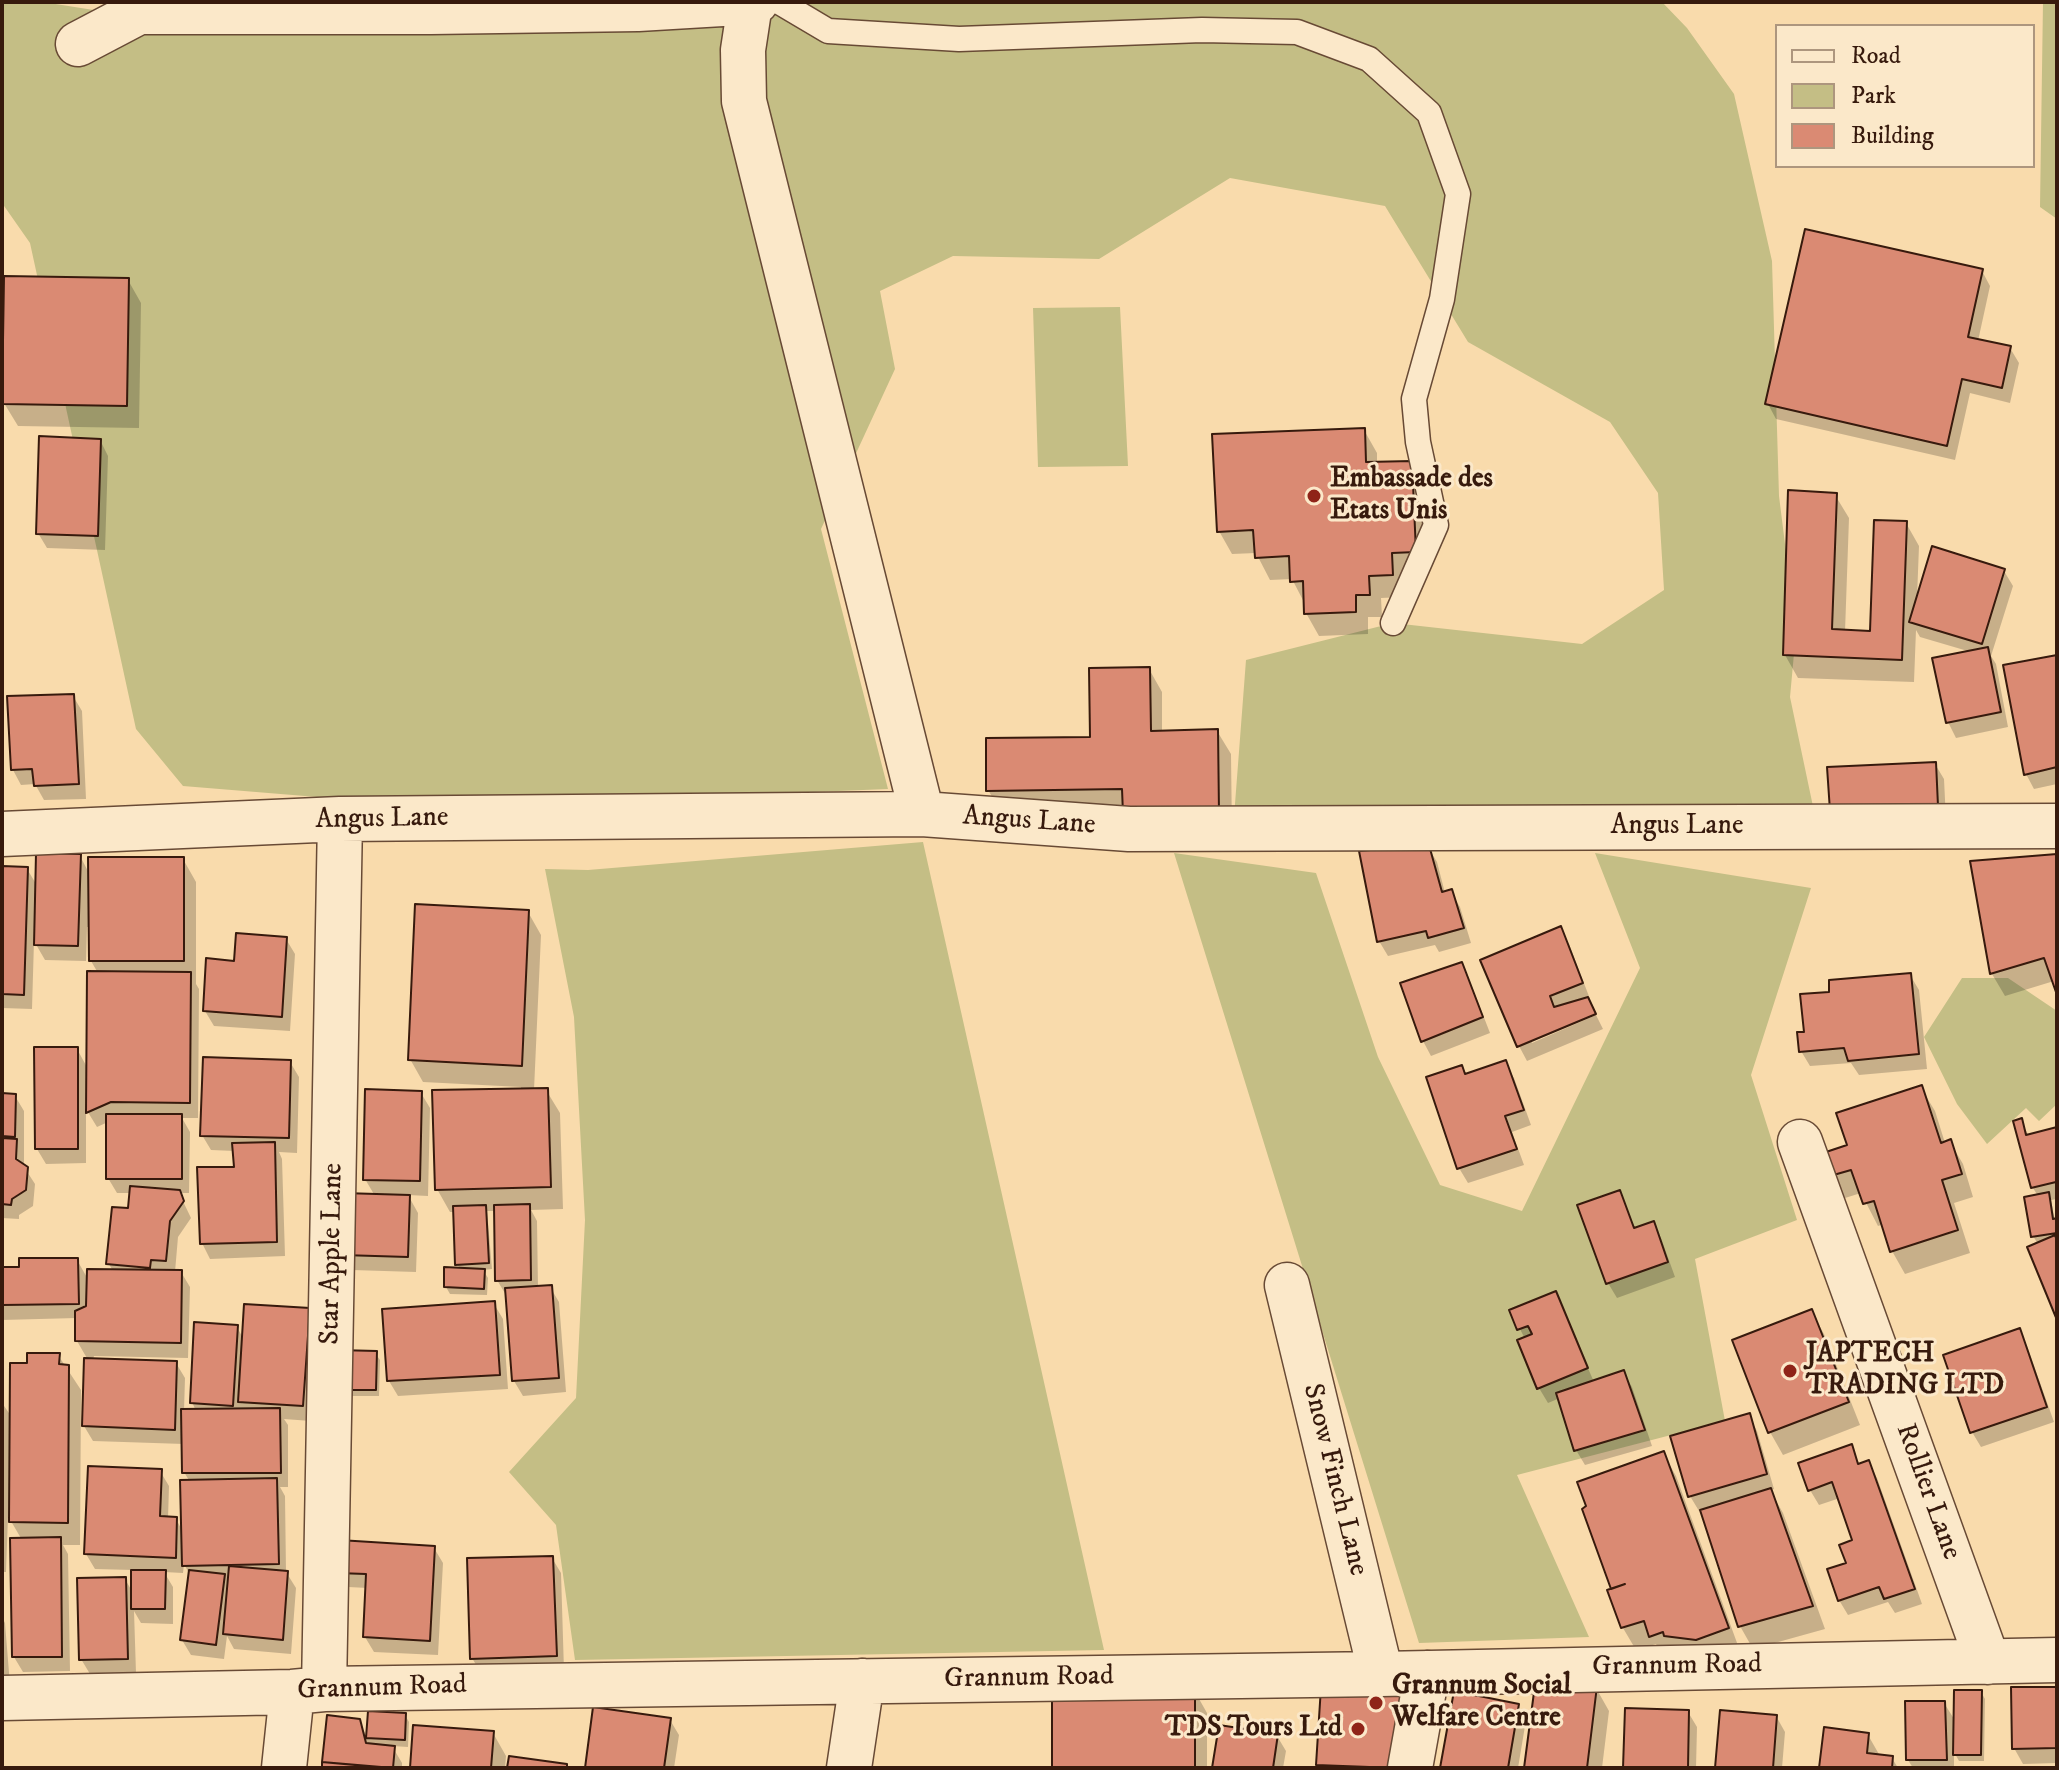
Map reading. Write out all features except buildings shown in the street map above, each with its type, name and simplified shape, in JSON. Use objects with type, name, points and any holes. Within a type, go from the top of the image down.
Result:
[{"type":"street","points":[[78,44],[139,12],[431,12],[762,3],[743,50],[744,101],[922,814]]},
{"type":"street","name":"Angus Lane","points":[[2,834],[340,819],[922,814],[1129,829],[2057,826]]},
{"type":"street","name":"Star Apple Lane","points":[[284,1768],[308,1690],[340,819]]},
{"type":"street","name":"Rollier Lane","points":[[1800,1142],[1988,1662]]},
{"type":"street","name":"Snow Finch Lane","points":[[1287,1285],[1381,1674]]},
{"type":"street","name":"Grannum Road","points":[[2,1698],[2057,1660]]},
{"type":"street","points":[[1410,1768],[1427,1673]]},
{"type":"street","points":[[849,1768],[862,1681]]},
{"type":"lane","points":[[762,3],[828,31],[901,36],[959,39],[1202,30],[1297,32],[1369,59],[1429,113],[1458,194],[1442,299],[1414,399],[1418,442],[1436,525],[1393,623]]},
{"type":"green space","points":[[2,2],[43,2],[182,24],[242,2],[1662,2],[1687,28],[1734,94],[1772,261],[1779,496],[1796,632],[1790,697],[1815,816],[1234,817],[1246,660],[1393,623],[1582,644],[1664,590],[1658,493],[1610,422],[1468,342],[1385,206],[1230,178],[1099,259],[953,256],[880,291],[895,369],[821,529],[888,789],[439,807],[183,786],[136,729],[30,243],[2,203]]},
{"type":"green space","points":[[2043,2],[2057,2],[2057,219],[2040,207]]},
{"type":"green space","points":[[1120,307],[1128,466],[1038,467],[1033,308]]},
{"type":"green space","points":[[923,842],[1104,1650],[575,1660],[556,1525],[509,1472],[576,1398],[585,1220],[574,1017],[545,869],[588,870]]},
{"type":"green space","points":[[1174,853],[1316,873],[1378,1057],[1440,1185],[1522,1211],[1640,968],[1595,853],[1811,888],[1751,1075],[1797,1220],[1695,1259],[1725,1421],[1517,1475],[1589,1637],[1419,1643]]},
{"type":"green space","points":[[1962,978],[2008,978],[2057,1011],[2057,1104],[2039,1121],[2026,1108],[1987,1144],[1957,1104],[1924,1037]]},
{"type":"place","name":"Embassade des Etats Unis","points":[[1314,496]]},
{"type":"place","name":"JAPTECH TRADING LTD","points":[[1790,1371]]},
{"type":"place","name":"Grannum Social Welfare Centre","points":[[1376,1703]]},
{"type":"place","name":"TDS Tours Ltd","points":[[1358,1729]]}]
